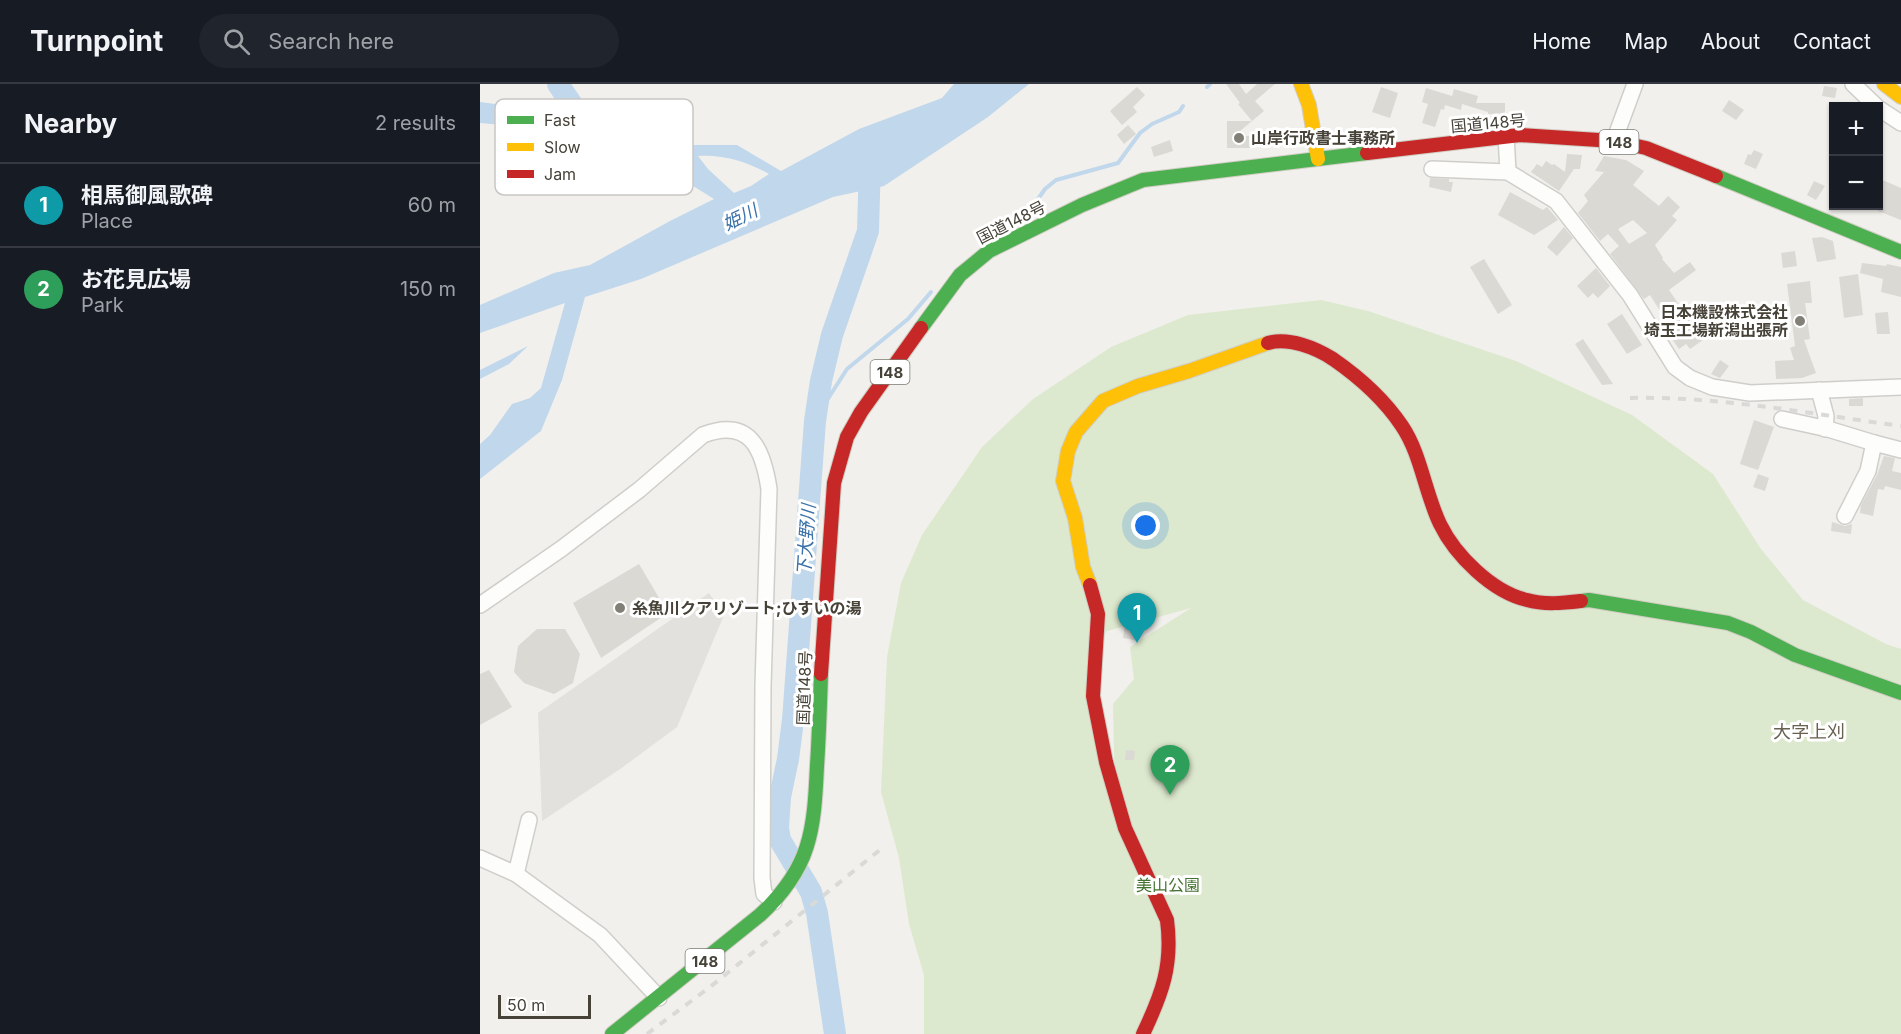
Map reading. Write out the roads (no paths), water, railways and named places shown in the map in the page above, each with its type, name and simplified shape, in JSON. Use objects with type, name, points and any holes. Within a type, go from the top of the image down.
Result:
[{"type":"main road","points":[[1301,84],[1309,105],[1318,159]]},
{"type":"main road","points":[[1884,84],[1901,97]]},
{"type":"main road","name":"国道148号","points":[[612,1034],[774,902],[792,881],[803,859],[815,815],[824,611],[834,483],[839,462],[847,437],[861,412],[960,275],[976,258],[1006,241],[1101,196],[1143,180],[1520,135],[1614,141],[1646,148],[1901,252]]},
{"type":"main road","points":[[1143,1034],[1163,988],[1169,968],[1171,946],[1167,920],[1125,828],[1104,752],[1093,696],[1098,614],[1094,594],[1083,567],[1075,518],[1063,481],[1068,451],[1076,432],[1103,401],[1138,386],[1274,341],[1298,344],[1322,352],[1376,394],[1403,427],[1420,466],[1440,524],[1460,554],[1488,582],[1525,600],[1553,604],[1589,600],[1728,623],[1795,655],[1901,693]]},
{"type":"street","points":[[1614,141],[1635,84]]},
{"type":"street","points":[[1853,84],[1872,102]]},
{"type":"street","points":[[1883,111],[1901,123]]},
{"type":"street","points":[[1506,136],[1508,172]]},
{"type":"street","points":[[1432,169],[1508,172],[1556,201],[1630,295],[1675,367],[1690,378],[1731,392],[1750,393],[1901,387]]},
{"type":"street","points":[[1819,390],[1826,416],[1825,429]]},
{"type":"street","points":[[1782,419],[1901,450]]},
{"type":"street","points":[[480,605],[561,549],[630,497],[703,435],[714,430],[729,429],[752,440],[760,450],[765,464],[769,489],[763,686],[762,878],[764,894],[774,902]]},
{"type":"street","points":[[1845,516],[1868,471],[1874,443]]},
{"type":"street","points":[[516,874],[529,819]]},
{"type":"street","points":[[480,858],[516,874],[600,935],[659,998]]},
{"type":"water","name":"姫川","points":[[954,84],[1029,84],[988,117],[884,186],[833,197],[641,279],[585,297],[562,380],[541,431],[480,479],[480,444],[490,435],[512,404],[530,398],[541,388],[565,303],[480,333],[480,305],[554,273],[590,265],[714,199],[693,186],[693,145],[737,145],[781,171],[859,129],[942,98]],"holes":[[[698,156],[717,156],[753,166],[769,174],[751,186],[734,193],[708,169]]]},
{"type":"water","points":[[480,102],[495,104],[495,124],[480,123]]},
{"type":"water","points":[[528,346],[509,364],[480,379],[480,370]]},
{"type":"waterway","points":[[558,84],[568,99]]},
{"type":"waterway","points":[[1207,87],[1210,84]]},
{"type":"waterway","points":[[987,236],[993,230],[1029,212],[1045,189],[1056,180],[1118,163],[1140,133],[1152,124],[1179,112],[1183,106]]},
{"type":"waterway","name":"下大野川","points":[[835,1034],[817,913],[811,892],[780,840],[778,828],[780,797],[793,720],[815,421],[821,381],[832,335],[868,231],[870,160]]},
{"type":"waterway","points":[[815,419],[847,369],[908,319],[931,292]]},
{"type":"railway","points":[[1630,398],[1732,403],[1901,426]]},
{"type":"railway","points":[[647,1034],[710,987],[881,849]]},
{"type":"place","name":"山岸行政書士事務所","points":[[1239,138]]},
{"type":"place","name":"日本機設株式会社 埼玉工場新潟出張所","points":[[1800,321]]},
{"type":"place","name":"糸魚川クアリゾート;ひすいの湯","points":[[620,608]]},
{"type":"place","name":"相馬御風歌碑","points":[[1137,643]]},
{"type":"place","name":"お花見広場","points":[[1170,795]]},
{"type":"district","name":"大字上刈","points":[[1809,731]]},
{"type":"park label","name":"美山公園","points":[[1168,885]]}]
